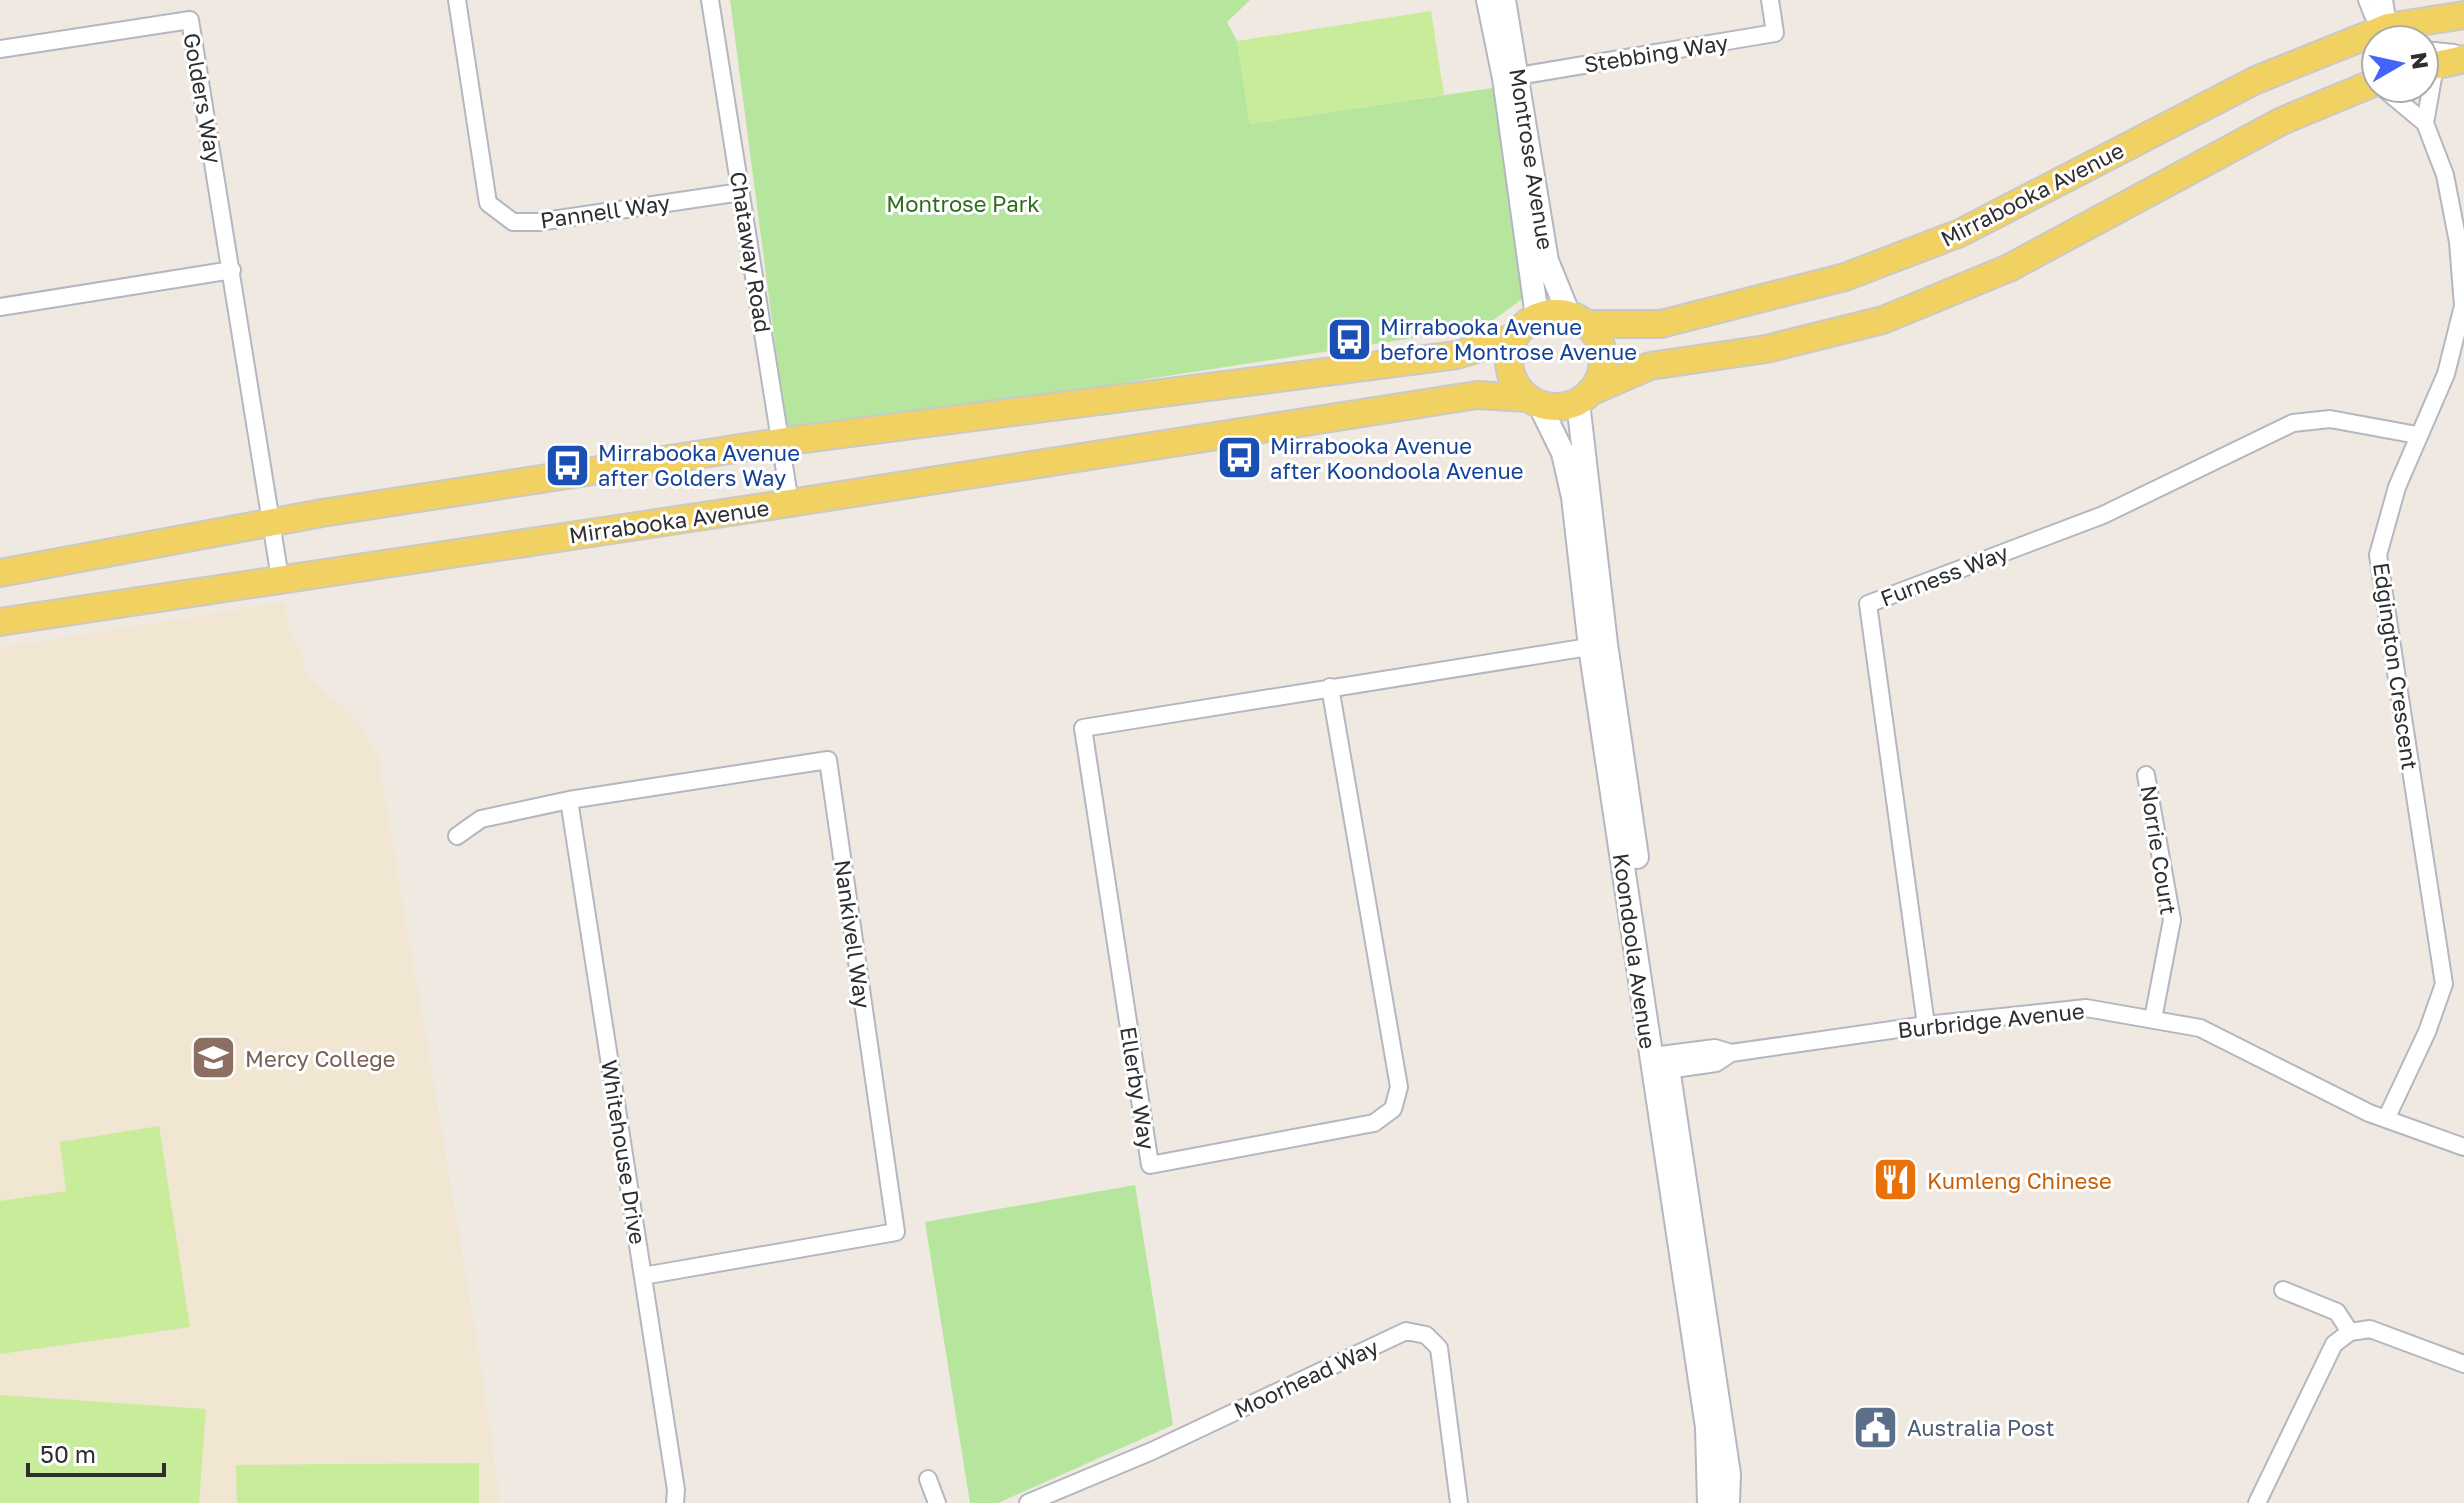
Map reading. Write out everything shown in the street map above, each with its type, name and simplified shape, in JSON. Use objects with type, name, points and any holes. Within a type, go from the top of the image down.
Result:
[{"type":"main road","name":"Mirrabooka Avenue","points":[[2434,24],[2464,15]]},
{"type":"main road","name":"Mirrabooka Avenue","points":[[1537,317],[1661,324],[1845,277],[1960,233],[2256,80],[2360,47]]},
{"type":"main road","points":[[2440,59],[2464,56]]},
{"type":"main road","name":"Mirrabooka Avenue","points":[[0,622],[1477,395],[1565,406],[1650,366],[1766,349],[1883,320],[2009,268],[2282,121],[2360,89]]},
{"type":"main road","points":[[0,573],[271,522],[780,442],[1457,355],[1515,337],[1537,317]]},
{"type":"main road","points":[[1578,320],[1601,350],[1598,380],[1584,397]]},
{"type":"main road","points":[[1515,337],[1509,364],[1519,389],[1534,401]]},
{"type":"street","name":"Pannell Way","points":[[457,0],[488,203],[513,222],[538,222],[741,192]]},
{"type":"street","name":"Chataway Road","points":[[710,0],[790,503]]},
{"type":"street","name":"Montrose Avenue","points":[[1488,0],[1512,77],[1547,261],[1578,320]]},
{"type":"street","name":"Montrose Avenue","points":[[1504,0],[1537,317]]},
{"type":"street","name":"Stebbing Way","points":[[1512,77],[1775,33],[1770,0]]},
{"type":"street","points":[[2367,0],[2373,15],[2382,24]]},
{"type":"street","points":[[2384,0],[2390,24]]},
{"type":"street","name":"Golders Way","points":[[0,49],[190,20],[280,578]]},
{"type":"street","name":"Edgington Crescent","points":[[2386,1119],[2427,1032],[2444,984],[2378,555],[2397,487],[2446,374],[2463,306],[2458,242],[2445,175],[2425,123],[2402,104]]},
{"type":"street","points":[[2425,123],[2426,104]]},
{"type":"street","points":[[0,307],[232,270]]},
{"type":"street","name":"Koondoola Avenue","points":[[1584,397],[1598,646]]},
{"type":"street","name":"Koondoola Avenue","points":[[1534,401],[1569,475],[1598,646],[1660,1063],[1707,1427],[1709,1503]]},
{"type":"street","name":"Furness Way","points":[[1926,1025],[1868,604],[2103,515],[2293,423],[2330,419],[2417,435]]},
{"type":"street","name":"Ellerby Way","points":[[1330,687],[1399,1087],[1393,1109],[1374,1123],[1150,1165],[1083,728],[1330,687],[1598,646]]},
{"type":"street","name":"Nankivell Way","points":[[457,836],[481,819],[569,800],[828,760],[896,1232],[643,1276]]},
{"type":"street","name":"Norrie Court","points":[[2146,775],[2172,920],[2153,1019]]},
{"type":"street","name":"Whitehouse Drive","points":[[569,800],[676,1490],[675,1503]]},
{"type":"street","name":"Burbridge Avenue","points":[[1660,1063],[1716,1063],[1731,1053],[1926,1025],[2086,1008],[2200,1028],[2386,1119],[2464,1147]]},
{"type":"street","name":"Koondoola Avenue","points":[[1660,1063],[1727,1459],[1728,1503]]},
{"type":"street","points":[[2283,1290],[2337,1312],[2350,1332]]},
{"type":"street","points":[[2257,1503],[2334,1344],[2350,1332],[2370,1329],[2464,1364]]},
{"type":"street","name":"Moorhead Way","points":[[1028,1503],[1152,1451],[1406,1331],[1426,1335],[1439,1348],[1459,1503]]},
{"type":"street","points":[[928,1479],[937,1503]]},
{"type":"shaded area","name":"Mercy College","points":[[285,602],[290,635],[300,650],[307,677],[356,718],[378,755],[480,1360],[500,1503],[0,1503],[0,648]]},
{"type":"green space","name":"Montrose Park","points":[[730,0],[1250,0],[1227,22],[1237,41],[1250,124],[1499,87],[1526,296],[1484,327],[787,435]]},
{"type":"green space","points":[[1431,11],[1444,95],[1250,124],[1237,41]]},
{"type":"green space","points":[[159,1126],[190,1327],[0,1354],[0,1201],[66,1191],[60,1142]]},
{"type":"green space","points":[[1135,1185],[1173,1425],[998,1503],[970,1503],[925,1222]]},
{"type":"green space","points":[[0,1395],[206,1409],[199,1503],[0,1503]]},
{"type":"green space","points":[[479,1463],[479,1503],[237,1503],[236,1465]]},
{"type":"place","name":"Mirrabooka Avenue before Montrose Avenue","points":[[1349,339]]},
{"type":"place","name":"Mirrabooka Avenue after Koondoola Avenue","points":[[1239,458]]},
{"type":"place","name":"Mirrabooka Avenue after Golders Way","points":[[567,465]]},
{"type":"place","name":"Mercy College","points":[[214,1058]]},
{"type":"place","name":"Kumleng Chinese","points":[[1896,1180]]},
{"type":"place","name":"Australia Post","points":[[1876,1427]]}]
